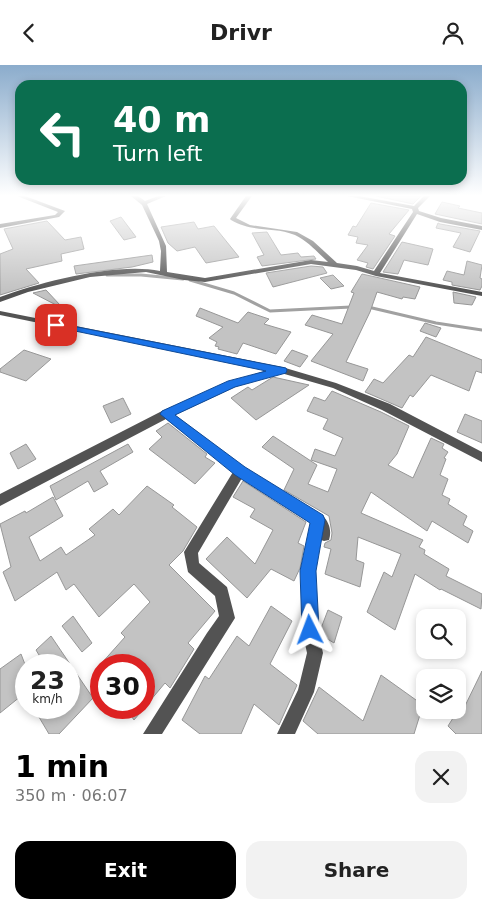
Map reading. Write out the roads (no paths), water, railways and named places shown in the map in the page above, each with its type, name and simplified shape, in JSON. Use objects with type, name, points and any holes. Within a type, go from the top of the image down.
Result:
[{"type":"street","points":[[156,227],[165,247],[163,273]]},
{"type":"street","points":[[249,227],[292,232],[301,235],[335,265]]},
{"type":"street","points":[[376,273],[404,227]]},
{"type":"street","points":[[0,299],[26,290],[90,275],[146,270],[205,280],[311,262],[357,268],[482,294]]},
{"type":"street","points":[[0,313],[282,370],[336,386],[386,407],[482,457]]},
{"type":"street","points":[[0,500],[166,414],[232,384],[282,370]]},
{"type":"street","points":[[166,414],[240,471],[321,527],[308,571],[310,630],[315,653],[306,692],[286,734]]},
{"type":"street","points":[[152,734],[212,638],[227,618],[222,593],[193,567],[191,553],[240,471]]},
{"type":"waterway","points":[[107,275],[141,275],[183,279]]},
{"type":"waterway","points":[[190,280],[234,293],[270,311],[351,307]]},
{"type":"waterway","points":[[368,307],[436,323],[482,330]]}]
